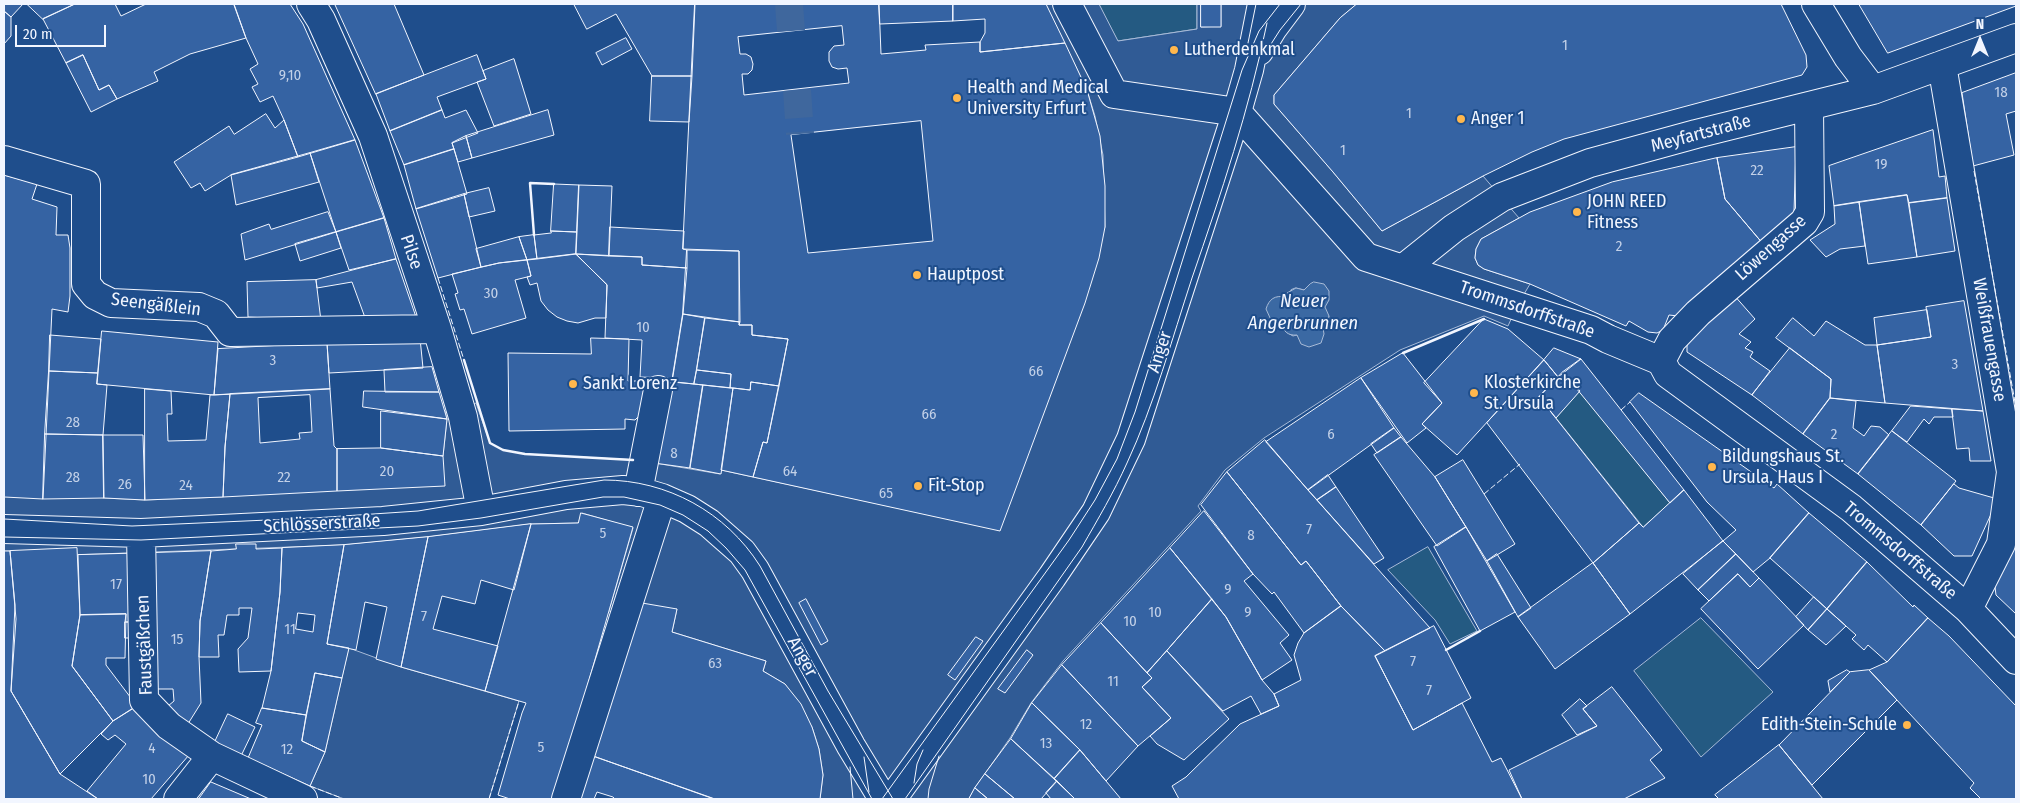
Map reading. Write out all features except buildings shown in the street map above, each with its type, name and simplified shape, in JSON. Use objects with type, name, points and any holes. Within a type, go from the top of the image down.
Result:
[{"type":"street","name":"Pilse","points":[[311,4],[321,20],[373,136],[437,329],[460,407],[481,511]]},
{"type":"street","points":[[1068,4],[1114,94],[1238,112],[1366,257],[1404,268]]},
{"type":"street","name":"Anger","points":[[892,799],[1052,578],[1096,512],[1131,439],[1238,112],[1249,70],[1262,4]]},
{"type":"street","points":[[1249,70],[1268,36],[1292,4]]},
{"type":"street","points":[[1816,4],[1848,57],[1873,90]]},
{"type":"street","name":"Meyfartstraße","points":[[1404,268],[1454,228],[1502,197],[1590,163],[1696,134],[1873,90],[2016,38]]},
{"type":"street","name":"Weißfrauengasse","points":[[1942,64],[2011,472],[2001,544],[1968,608]]},
{"type":"street","name":"Löwengasse","points":[[1661,362],[1672,340],[1698,313],[1804,222],[1810,212],[1809,106]]},
{"type":"street","name":"Seengäßlein","points":[[4,160],[86,184],[86,284],[95,295],[111,302],[199,306],[216,314],[230,332],[437,329]]},
{"type":"street","name":"Trommsdorffstraße","points":[[1404,268],[1591,330],[1661,362],[1668,374],[1850,508],[1968,608],[2016,660]]},
{"type":"street","points":[[566,799],[650,495],[658,390]]},
{"type":"street","name":"Schlösserstraße","points":[[4,529],[141,533],[383,521],[481,511],[566,495],[622,490],[650,495]]},
{"type":"street","name":"Anger","points":[[650,495],[687,509],[709,523],[742,552],[757,574],[847,741],[883,799]]},
{"type":"street","name":"Faustgäßchen","points":[[141,533],[144,700],[169,726],[212,756],[303,799]]},
{"type":"street","points":[[178,799],[212,756]]},
{"type":"shaded area","points":[[1046,4],[1099,4],[1118,41],[1197,29],[1197,4],[1201,4],[1201,27],[1221,26],[1221,4],[1357,4],[1340,18],[1274,95],[1274,104],[1382,231],[1483,176],[1519,218],[1481,239],[1476,249],[1475,258],[1478,265],[1484,269],[1530,284],[1508,326],[1484,316],[1400,350],[1264,438],[1225,470],[1198,506],[1201,511],[1063,661],[1031,703],[969,799],[820,799],[823,775],[819,749],[812,727],[785,684],[763,671],[766,661],[672,632],[677,609],[634,618],[609,611],[633,528],[582,513],[578,523],[531,524],[344,545],[11,557],[10,551],[4,551],[4,482],[43,484],[104,498],[145,500],[222,497],[443,456],[447,419],[445,412],[476,403],[490,443],[503,450],[525,454],[637,460],[720,474],[721,470],[972,524],[1105,227],[1103,155],[1095,116],[1087,90]],"holes":[[[1296,288],[1304,290],[1329,316],[1328,321],[1322,328],[1293,336],[1286,332],[1281,323],[1291,290]]]},
{"type":"shaded area","points":[[1099,4],[1197,4],[1197,29],[1118,41]]},
{"type":"shaded area","points":[[1580,391],[1670,503],[1643,527],[1556,418]]},
{"type":"shaded area","points":[[1428,547],[1477,631],[1450,644],[1435,620],[1388,570]]},
{"type":"shaded area","points":[[1701,618],[1773,692],[1701,757],[1634,671]]},
{"type":"shaded area","points":[[349,648],[401,667],[519,701],[489,799],[344,799],[310,786],[325,752]]},
{"type":"water","name":"Neuer Angerbrunnen","points":[[1314,282],[1324,284],[1329,291],[1329,300],[1325,307],[1329,316],[1323,328],[1324,334],[1321,343],[1309,347],[1301,344],[1297,335],[1291,335],[1286,332],[1281,323],[1271,320],[1266,309],[1273,298],[1285,297],[1287,293],[1296,288],[1304,290]]},
{"type":"tunnel","points":[[789,4],[791,31]]},
{"type":"tunnel","points":[[797,90],[800,134]]},
{"type":"tram line","points":[[1248,43],[1256,4]]},
{"type":"tram line","points":[[882,799],[1069,540],[1095,500],[1117,459],[1135,412],[1242,70],[1259,31],[1280,4]]},
{"type":"tram line","points":[[1264,55],[1280,30],[1301,4]]},
{"type":"tram line","points":[[905,799],[1082,547],[1122,474],[1137,441],[1154,395],[1224,183],[1252,88],[1267,23]]},
{"type":"tram line","points":[[4,519],[132,526],[313,518],[418,511],[604,480],[627,481],[650,486],[672,493],[712,515],[746,547],[760,566],[828,691],[893,799]]},
{"type":"tram line","points":[[4,537],[141,540],[418,526],[481,518],[603,497],[624,497],[660,505],[683,515],[708,531],[745,570],[872,799]]},
{"type":"tram line","points":[[914,783],[917,764],[923,750]]},
{"type":"tram line","points":[[928,799],[929,789],[939,756]]},
{"type":"tram line","points":[[864,757],[869,792]]},
{"type":"tram line","points":[[850,767],[853,799]]},
{"type":"fence","points":[[1974,171],[2016,408]]},
{"type":"fence","points":[[438,278],[464,360]]},
{"type":"fence","points":[[1621,410],[1630,402]]},
{"type":"fence","points":[[1484,494],[1520,464]]},
{"type":"fence","points":[[489,799],[519,701]]},
{"type":"fence","points":[[310,786],[344,799]]},
{"type":"wall","points":[[534,235],[530,183],[554,184]]},
{"type":"wall","points":[[1403,353],[1484,319]]},
{"type":"wall","points":[[464,360],[490,443],[503,450],[525,454],[633,460]]},
{"type":"wall","points":[[1446,650],[1480,631]]},
{"type":"place","name":"Lutherdenkmal","points":[[1174,50]]},
{"type":"place","name":"Health and Medical University Erfurt","points":[[957,98]]},
{"type":"place","name":"Anger 1","points":[[1461,119]]},
{"type":"place","name":"JOHN REED Fitness","points":[[1577,212]]},
{"type":"place","name":"Hauptpost","points":[[917,275]]},
{"type":"place","name":"Sankt Lorenz","points":[[573,384]]},
{"type":"place","name":"Klosterkirche St. Ursula","points":[[1474,393]]},
{"type":"place","name":"Bildungshaus St. Ursula, Haus I","points":[[1712,467]]},
{"type":"place","name":"Fit-Stop","points":[[918,486]]},
{"type":"place","name":"Edith-Stein-Schule","points":[[1907,725]]}]
